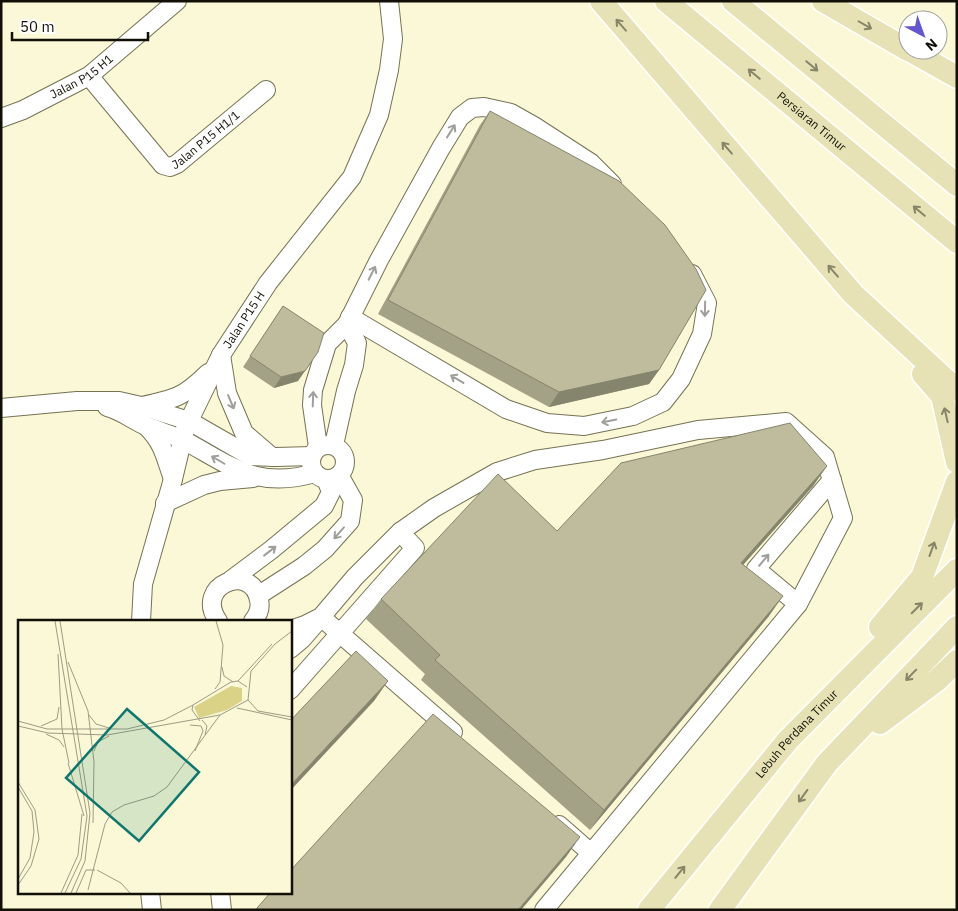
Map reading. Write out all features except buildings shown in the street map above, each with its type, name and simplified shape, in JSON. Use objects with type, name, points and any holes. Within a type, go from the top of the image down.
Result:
[{"type":"main road","points":[[601,1],[942,396],[957,462]]},
{"type":"main road","name":"Persiaran Timur","points":[[666,1],[957,242]]},
{"type":"main road","points":[[733,1],[957,185]]},
{"type":"main road","points":[[823,1],[898,44]]},
{"type":"main road","points":[[926,60],[957,77]]},
{"type":"main road","points":[[854,294],[957,390]]},
{"type":"main road","points":[[788,740],[922,577],[957,482]]},
{"type":"main road","name":"Lebuh Perdana Timur","points":[[650,910],[788,740],[957,570]]},
{"type":"main road","points":[[720,910],[827,763],[957,628]]},
{"type":"main road","points":[[827,763],[936,681],[957,661]]},
{"type":"street","name":"Jalan P15 H1","points":[[1,118],[23,110],[89,76],[177,1]]},
{"type":"street","name":"Jalan P15 H","points":[[384,1],[393,40]]},
{"type":"street","name":"Jalan P15 H","points":[[141,620],[143,584],[173,479],[182,440],[218,360],[268,283],[352,177],[379,116],[389,70],[393,40],[389,1]]},
{"type":"street","name":"Jalan P15 H1/1","points":[[89,76],[163,165],[170,167],[177,164],[266,90]]},
{"type":"street","points":[[216,620],[212,604],[213,596],[217,589],[271,550],[324,506],[331,492],[312,405],[313,390],[327,344],[348,320],[379,260],[460,117],[472,108],[484,107],[511,113],[591,163],[627,198]]},
{"type":"street","points":[[348,320],[506,409],[547,423],[584,426],[632,416],[663,402],[680,379],[702,334],[707,303],[695,278],[684,263]]},
{"type":"street","points":[[87,402],[115,409],[144,425],[182,440],[225,465],[252,475],[272,479],[296,478],[324,463],[357,343],[348,320]]},
{"type":"street","points":[[141,406],[179,397],[193,388],[218,360]]},
{"type":"street","points":[[218,360],[227,393],[244,433],[272,457]]},
{"type":"street","points":[[1,408],[77,401],[119,401],[141,406],[189,422],[250,456],[324,463],[353,500],[350,522],[325,549],[304,566],[258,595]]},
{"type":"street","points":[[291,648],[302,639],[355,577],[400,532],[434,508],[497,472],[535,460],[602,450],[698,430],[786,422],[825,457],[843,518],[798,604],[544,910]]},
{"type":"street","points":[[144,425],[158,438],[173,479]]},
{"type":"street","points":[[166,503],[204,485],[220,481],[261,477]]},
{"type":"street","points":[[798,604],[756,569],[832,480]]},
{"type":"street","points":[[291,689],[415,548],[400,532]]},
{"type":"street","points":[[231,580],[240,580],[254,588],[260,604],[256,620]]},
{"type":"street","points":[[291,630],[305,626],[321,617]]},
{"type":"street","points":[[321,617],[466,743]]},
{"type":"street","points":[[547,814],[591,853]]},
{"type":"street","points":[[150,894],[152,910]]},
{"type":"street","points":[[220,894],[222,910]]}]
